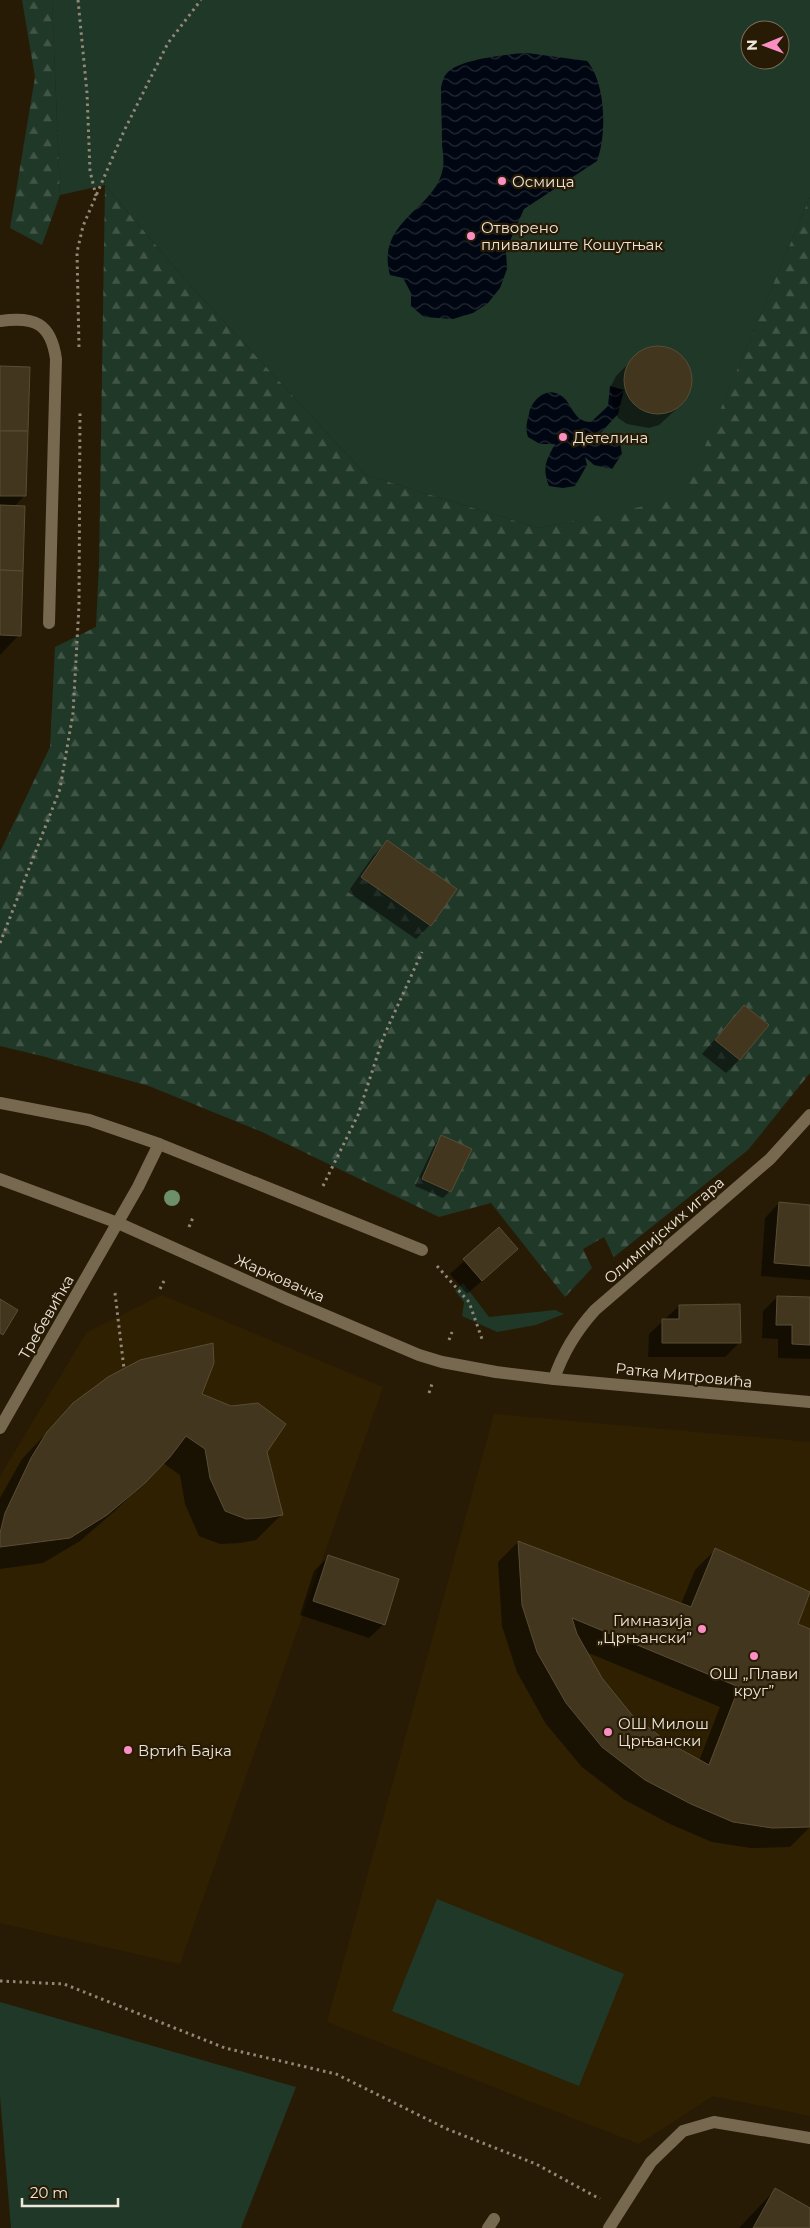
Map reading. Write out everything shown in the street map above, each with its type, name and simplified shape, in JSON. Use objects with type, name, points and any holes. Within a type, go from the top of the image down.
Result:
[{"type":"street","points":[[0,321],[18,318],[41,324],[54,341],[56,359],[49,623]]},
{"type":"street","points":[[0,1103],[89,1120],[158,1144],[422,1250]]},
{"type":"street","name":"Олимпијских игара","points":[[554,1379],[570,1343],[580,1327],[595,1310],[763,1165],[810,1115]]},
{"type":"street","name":"Требевићка","points":[[0,1428],[118,1222],[158,1144]]},
{"type":"street","name":"Жарковачка","points":[[0,1179],[118,1222],[287,1299],[419,1355],[496,1372],[554,1379]]},
{"type":"street","name":"Ратка Митровића","points":[[554,1379],[810,1402]]},
{"type":"street","points":[[609,2228],[650,2162],[683,2130],[714,2122],[810,2138]]},
{"type":"path","points":[[78,0],[87,93],[90,171],[96,197]]},
{"type":"path","points":[[77,252],[83,226],[124,131],[168,42],[202,0]]},
{"type":"path","points":[[313,1206],[358,1115],[383,1038],[422,952]]},
{"type":"path","points":[[189,1227],[194,1216]]},
{"type":"path","points":[[422,1250],[469,1302],[482,1339]]},
{"type":"path","points":[[160,1289],[164,1281]]},
{"type":"path","points":[[115,1293],[124,1369]]},
{"type":"path","points":[[449,1341],[452,1332]]},
{"type":"path","points":[[429,1393],[432,1384]]},
{"type":"path","points":[[0,1981],[64,1984],[225,2048],[336,2074],[447,2129],[536,2164],[620,2210]]},
{"type":"shaded area","name":"Вртић Бајка","points":[[162,1295],[383,1387],[180,1964],[0,1923],[0,1476],[87,1332]]},
{"type":"shaded area","name":"ОШ Милош Црњански","points":[[494,1414],[810,1442],[810,2116],[713,2096],[639,2144],[327,2022]]},
{"type":"green space","points":[[22,0],[52,0],[60,195],[42,245],[10,228],[35,77]]},
{"type":"green space","name":"Отворено пливалиште Кошутњак","points":[[52,0],[810,0],[810,197],[683,499],[538,528],[366,475],[181,275],[105,185],[60,195]]},
{"type":"green space","points":[[105,185],[181,275],[366,475],[538,528],[683,498],[810,197],[810,1073],[748,1150],[614,1257],[604,1237],[583,1249],[592,1268],[565,1297],[491,1203],[439,1217],[262,1132],[149,1086],[0,1046],[0,852],[50,747],[55,647],[96,627],[99,564]]},
{"type":"green space","points":[[463,1283],[489,1317],[555,1310],[564,1314],[536,1325],[497,1332],[462,1316],[464,1302],[455,1291]]},
{"type":"green space","points":[[437,1899],[624,1974],[579,2086],[392,2011]]},
{"type":"green space","points":[[0,2002],[296,2087],[241,2228],[11,2228],[0,2096]]},
{"type":"water","name":"Осмица","points":[[527,53],[587,61],[598,82],[603,109],[602,137],[597,161],[524,209],[506,250],[507,269],[500,288],[488,303],[473,313],[453,319],[424,317],[411,306],[411,293],[403,278],[390,275],[388,256],[391,241],[398,228],[430,195],[438,182],[443,168],[441,88],[444,78],[453,68],[462,64],[497,56]]},
{"type":"water","name":"Детелина","points":[[610,386],[624,390],[618,414],[595,439],[614,438],[620,443],[622,454],[612,469],[594,465],[585,457],[587,465],[575,486],[563,488],[549,486],[545,469],[555,444],[540,444],[528,437],[527,422],[533,404],[540,396],[550,392],[555,393],[568,402],[580,419],[591,422],[608,406]]},
{"type":"building","points":[[651,346],[665,346],[677,351],[687,361],[692,373],[692,387],[687,399],[677,409],[665,414],[651,414],[639,409],[629,399],[624,387],[624,373],[629,361],[639,351]]},
{"type":"building","points":[[0,366],[30,367],[28,431],[0,431]]},
{"type":"building","points":[[0,431],[28,431],[26,496],[0,496]]},
{"type":"building","points":[[0,505],[25,506],[23,571],[0,570]]},
{"type":"building","points":[[0,570],[23,571],[21,636],[0,635]]},
{"type":"building","points":[[387,840],[457,889],[431,926],[361,877]]},
{"type":"building","points":[[744,1005],[769,1025],[740,1060],[715,1040]]},
{"type":"building","points":[[441,1135],[472,1149],[451,1192],[422,1179]]},
{"type":"building","points":[[779,1202],[810,1205],[810,1266],[774,1263]]},
{"type":"building","points":[[499,1227],[518,1249],[482,1281],[463,1259]]},
{"type":"building","points":[[777,1296],[810,1297],[810,1345],[792,1344],[792,1325],[776,1325]]},
{"type":"building","points":[[0,1299],[18,1310],[3,1335],[0,1333]]},
{"type":"building","points":[[740,1304],[741,1343],[662,1343],[662,1319],[679,1319],[679,1305]]},
{"type":"building","points":[[213,1343],[214,1363],[202,1394],[231,1406],[258,1403],[286,1424],[267,1452],[283,1515],[246,1519],[225,1511],[210,1478],[205,1449],[186,1436],[170,1457],[145,1483],[107,1515],[70,1538],[0,1547],[0,1533],[5,1513],[31,1458],[47,1432],[73,1403],[108,1377],[140,1360]]},
{"type":"building","points":[[518,1541],[691,1607],[715,1548],[810,1592],[798,1624],[810,1629],[810,1827],[772,1828],[733,1822],[691,1804],[645,1780],[602,1747],[566,1703],[537,1652],[522,1605]],"holes":[[[572,1618],[739,1687],[709,1765],[669,1743],[632,1715],[602,1678],[577,1634]]]},
{"type":"building","points":[[328,1555],[399,1579],[385,1625],[313,1601]]},
{"type":"building","points":[[775,2188],[810,2208],[810,2228],[753,2228]]},
{"type":"place","name":"Осмица","points":[[502,181]]},
{"type":"place","name":"Отворено пливалиште Кошутњак","points":[[471,236]]},
{"type":"place","name":"Детелина","points":[[563,437]]},
{"type":"place","name":"Гимназија „Црњански”","points":[[702,1629]]},
{"type":"place","name":"ОШ „Плави круг”","points":[[754,1656]]},
{"type":"place","name":"ОШ Милош Црњански","points":[[608,1732]]},
{"type":"place","name":"Вртић Бајка","points":[[128,1750]]}]
